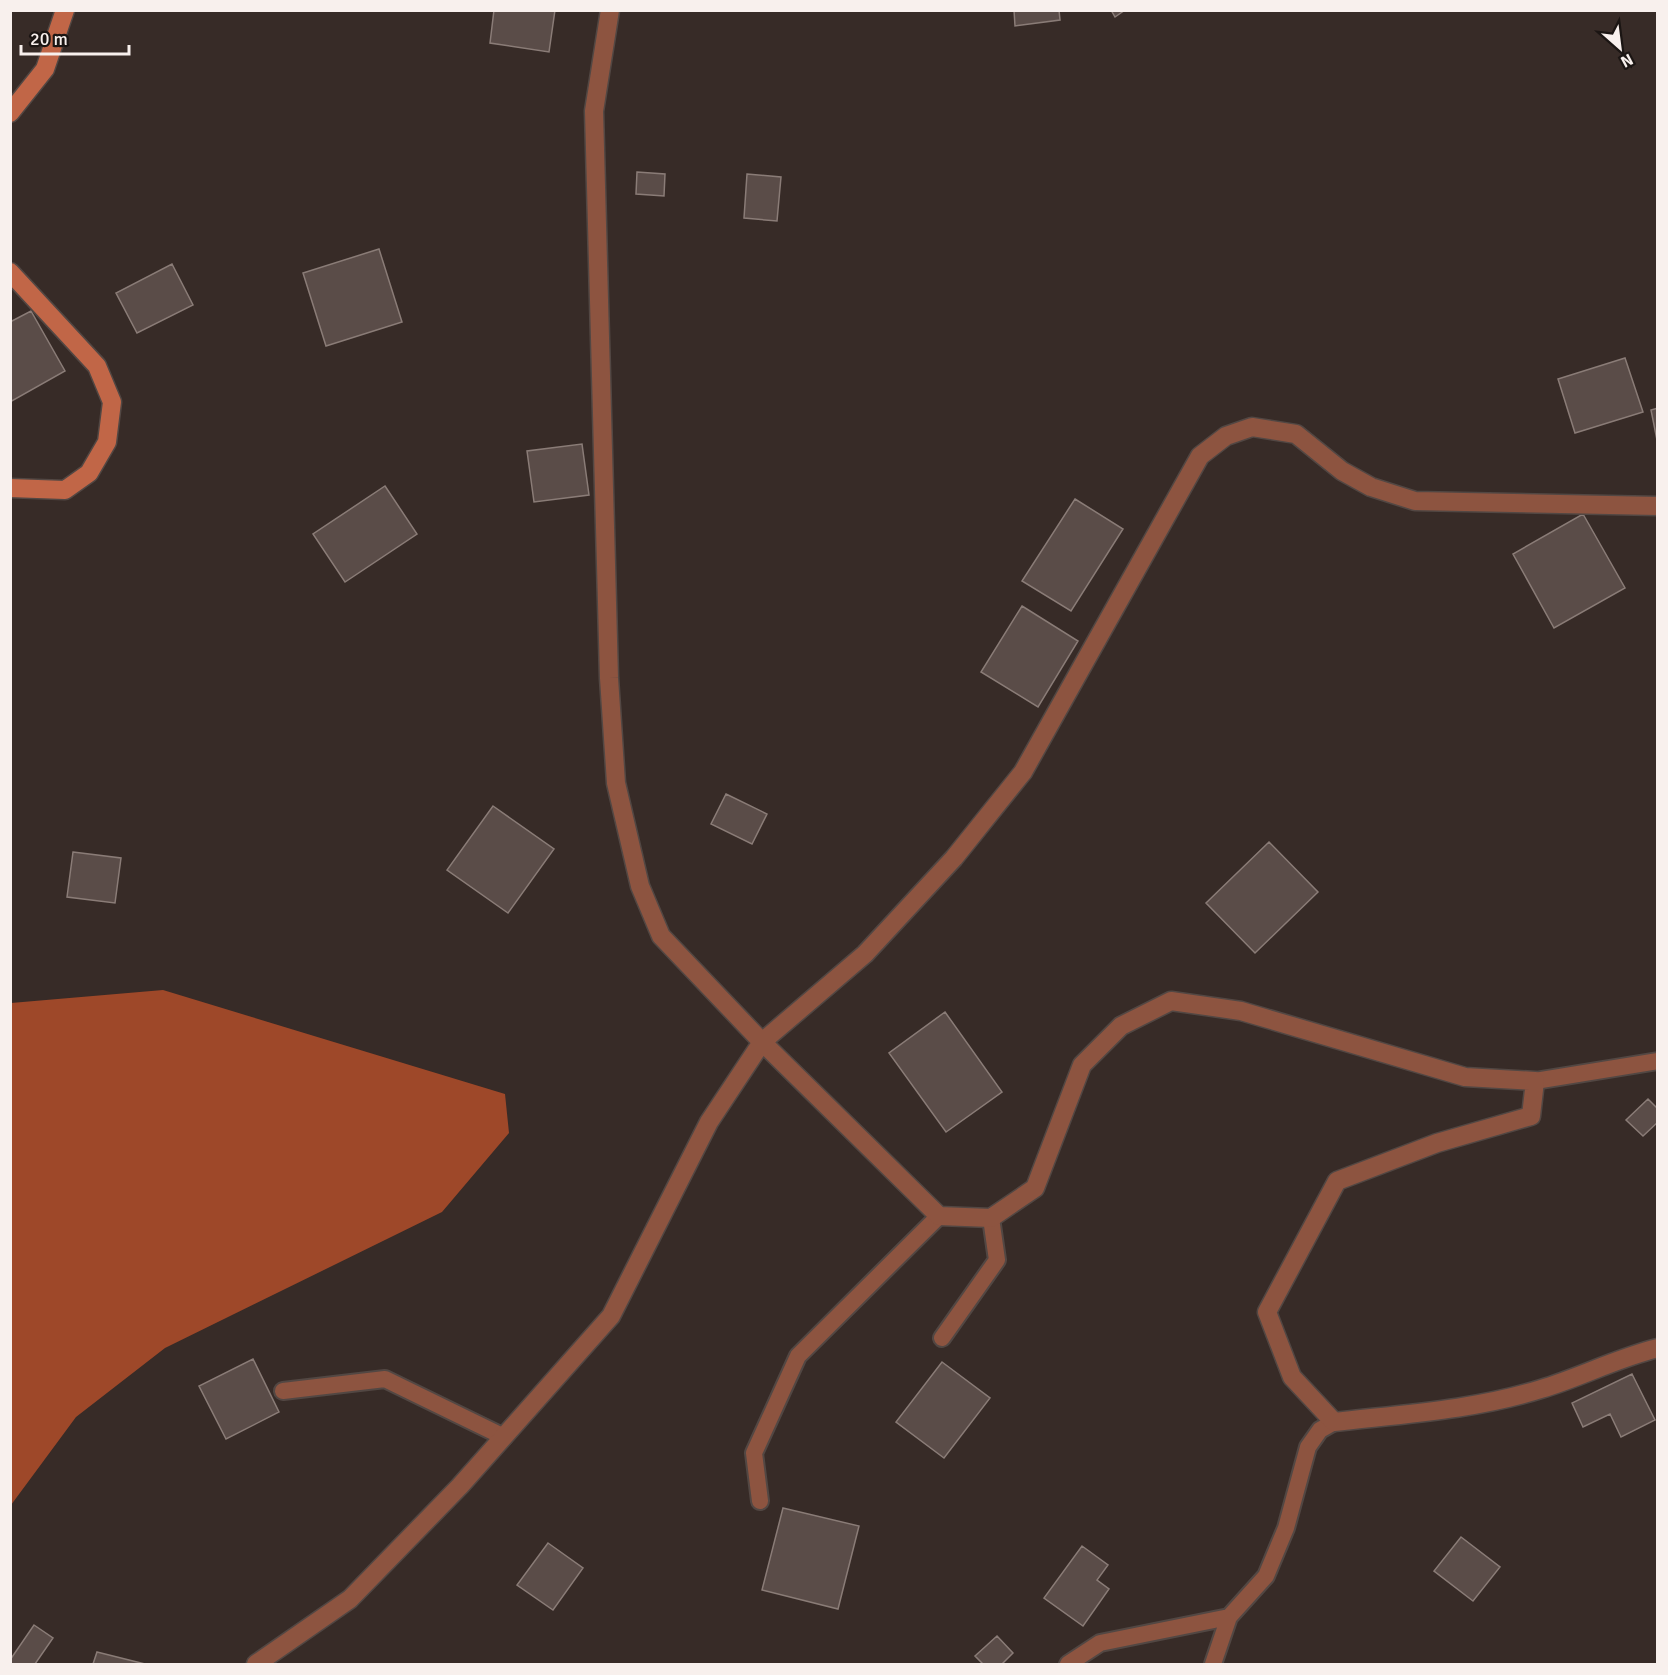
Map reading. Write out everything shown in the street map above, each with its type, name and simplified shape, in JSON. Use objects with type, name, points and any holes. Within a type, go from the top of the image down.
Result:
[{"type":"street","points":[[10,113],[45,69],[65,10]]},
{"type":"street","points":[[610,10],[594,111],[609,678],[616,783],[640,886],[661,936],[762,1042],[939,1216],[991,1218],[1035,1188],[1082,1065],[1121,1026],[1171,1001],[1241,1011],[1465,1077],[1535,1081],[1532,1116],[1437,1143],[1337,1180],[1267,1312],[1292,1377],[1334,1422],[1466,1407],[1541,1389],[1633,1354],[1658,1348]]},
{"type":"street","points":[[10,272],[97,366],[112,402],[108,442],[89,473],[65,489],[10,488]]},
{"type":"street","points":[[256,1665],[350,1599],[460,1486],[611,1316],[709,1122],[762,1042],[865,954],[954,858],[1023,772],[1200,456],[1226,436],[1252,427],[1296,434],[1352,476],[1371,487],[1415,501],[1658,506]]},
{"type":"lane","points":[[1535,1081],[1658,1061]]},
{"type":"lane","points":[[760,1501],[754,1453],[798,1356],[939,1216]]},
{"type":"lane","points":[[942,1338],[997,1260],[991,1218]]},
{"type":"lane","points":[[283,1391],[385,1379],[504,1437]]},
{"type":"lane","points":[[1213,1665],[1229,1617],[1266,1576],[1286,1528],[1308,1447],[1320,1430],[1334,1422]]},
{"type":"lane","points":[[1068,1665],[1100,1643],[1229,1617]]},
{"type":"shaded area","points":[[163,990],[505,1094],[509,1133],[442,1212],[165,1348],[76,1417],[11,1505],[11,1003]]},
{"type":"building","points":[[494,10],[555,10],[549,52],[490,43]]},
{"type":"building","points":[[1014,10],[1059,10],[1060,20],[1015,26]]},
{"type":"building","points":[[1111,10],[1125,10],[1115,17]]},
{"type":"building","points":[[637,172],[665,174],[664,196],[636,194]]},
{"type":"building","points":[[747,174],[781,177],[777,221],[744,218]]},
{"type":"building","points":[[379,249],[402,322],[326,346],[303,273]]},
{"type":"building","points":[[172,264],[193,305],[137,333],[116,293]]},
{"type":"building","points":[[31,311],[65,371],[10,402],[10,322]]},
{"type":"building","points":[[1625,358],[1643,412],[1575,433],[1558,379]]},
{"type":"building","points":[[1658,408],[1658,445],[1651,410]]},
{"type":"building","points":[[582,444],[589,495],[534,502],[527,451]]},
{"type":"building","points":[[385,486],[417,534],[345,582],[313,534]]},
{"type":"building","points":[[1075,499],[1123,529],[1071,611],[1022,581]]},
{"type":"building","points":[[1583,514],[1625,588],[1554,628],[1513,554]]},
{"type":"building","points":[[1022,606],[1078,641],[1038,707],[981,672]]},
{"type":"building","points":[[726,794],[767,814],[752,844],[711,824]]},
{"type":"building","points":[[493,806],[554,849],[508,913],[447,870]]},
{"type":"building","points":[[1269,842],[1318,892],[1255,953],[1206,903]]},
{"type":"building","points":[[73,852],[121,858],[115,903],[67,897]]},
{"type":"building","points":[[945,1012],[1002,1092],[946,1132],[889,1053]]},
{"type":"building","points":[[1648,1099],[1658,1109],[1658,1122],[1643,1136],[1626,1120]]},
{"type":"building","points":[[253,1359],[279,1412],[226,1439],[199,1386]]},
{"type":"building","points":[[942,1362],[990,1398],[944,1458],[896,1422]]},
{"type":"building","points":[[1632,1374],[1655,1420],[1621,1437],[1610,1414],[1583,1427],[1572,1403]]},
{"type":"building","points":[[783,1508],[859,1526],[838,1609],[762,1590]]},
{"type":"building","points":[[1461,1537],[1500,1567],[1473,1601],[1434,1571]]},
{"type":"building","points":[[548,1543],[583,1568],[553,1610],[517,1585]]},
{"type":"building","points":[[1082,1546],[1108,1565],[1097,1580],[1109,1589],[1083,1626],[1044,1598]]},
{"type":"building","points":[[34,1625],[53,1638],[35,1664],[10,1664],[10,1660]]},
{"type":"building","points":[[997,1636],[1013,1653],[1002,1664],[983,1664],[975,1656]]},
{"type":"building","points":[[97,1652],[145,1664],[93,1664]]}]
